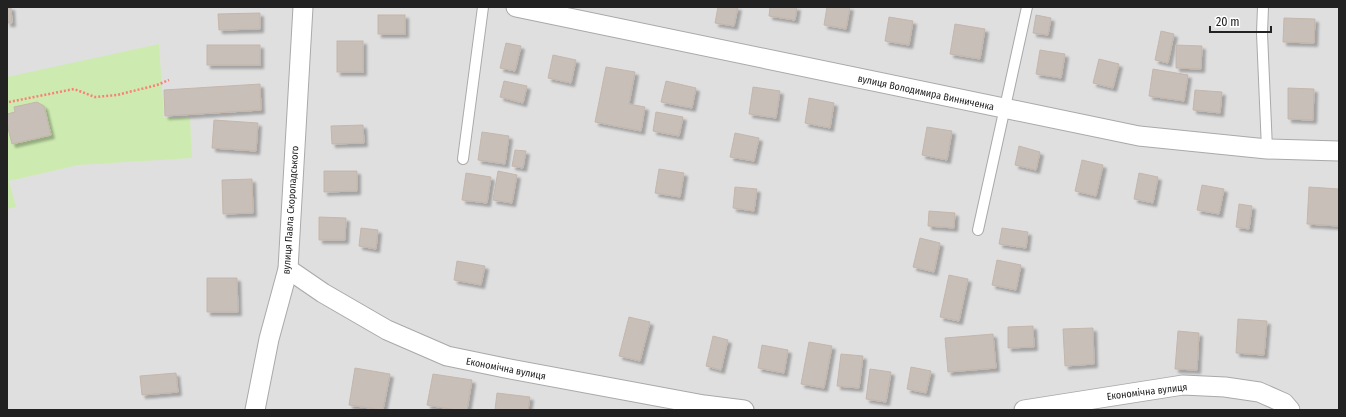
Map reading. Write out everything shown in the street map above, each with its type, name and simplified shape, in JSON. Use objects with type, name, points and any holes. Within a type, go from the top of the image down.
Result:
[{"type":"street","name":"вулиця Павла Скоропадського","points":[[255,410],[269,339],[288,269],[303,7]]},
{"type":"street","name":"вулиця Володимира Винниченка","points":[[516,7],[1139,136],[1267,150],[1339,151]]},
{"type":"street","name":"Економічна вулиця","points":[[288,269],[323,293],[387,330],[447,356],[703,408],[744,410]]},
{"type":"street","name":"Економічна вулиця","points":[[1024,410],[1183,385],[1225,387],[1259,392],[1284,403],[1290,410]]},
{"type":"lane","points":[[463,159],[483,7]]},
{"type":"lane","points":[[978,230],[1027,7]]},
{"type":"lane","points":[[1264,7],[1262,33],[1267,150]]},
{"type":"path","points":[[9,102],[74,89],[94,97],[117,95],[157,85],[169,80]]},
{"type":"shaded area","points":[[7,7],[1339,7],[1339,410],[7,410]]},
{"type":"green space","points":[[159,44],[164,118],[190,117],[192,158],[78,165],[9,181],[16,207],[7,209],[7,77]]},
{"type":"building","points":[[7,7],[11,7],[12,23],[7,23]]},
{"type":"building","points":[[718,7],[738,7],[734,26],[715,23]]},
{"type":"building","points":[[770,7],[797,7],[795,20],[769,16]]},
{"type":"building","points":[[827,7],[850,7],[846,29],[824,25]]},
{"type":"building","points":[[260,13],[260,29],[219,30],[218,14]]},
{"type":"building","points":[[378,15],[405,15],[405,34],[378,34]]},
{"type":"building","points":[[1036,15],[1051,18],[1048,35],[1033,33]]},
{"type":"building","points":[[889,17],[913,21],[909,45],[885,41]]},
{"type":"building","points":[[1284,18],[1315,19],[1314,43],[1283,42]]},
{"type":"building","points":[[955,24],[985,29],[980,59],[950,54]]},
{"type":"building","points":[[1161,31],[1174,34],[1168,63],[1155,60]]},
{"type":"building","points":[[337,41],[363,41],[363,72],[337,72]]},
{"type":"building","points":[[506,43],[521,46],[515,71],[500,68]]},
{"type":"building","points":[[207,45],[260,45],[260,65],[207,65]]},
{"type":"building","points":[[1176,45],[1202,46],[1201,69],[1176,68]]},
{"type":"building","points":[[1040,50],[1065,54],[1061,78],[1036,74]]},
{"type":"building","points":[[553,55],[576,60],[571,83],[548,78]]},
{"type":"building","points":[[1099,59],[1119,64],[1113,88],[1093,83]]},
{"type":"building","points":[[606,67],[635,72],[629,104],[645,107],[641,131],[595,122]]},
{"type":"building","points":[[1153,69],[1188,75],[1184,101],[1149,96]]},
{"type":"building","points":[[504,81],[527,86],[523,103],[500,97]]},
{"type":"building","points":[[666,81],[696,88],[692,108],[661,102]]},
{"type":"building","points":[[260,84],[261,110],[165,116],[164,90]]},
{"type":"building","points":[[753,87],[780,91],[776,118],[749,114]]},
{"type":"building","points":[[1288,88],[1314,89],[1313,120],[1288,119]]},
{"type":"building","points":[[1195,90],[1222,92],[1220,113],[1193,110]]},
{"type":"building","points":[[809,98],[834,103],[830,128],[805,123]]},
{"type":"building","points":[[37,102],[44,106],[51,135],[12,144],[7,124],[7,114],[15,112],[14,107]]},
{"type":"building","points":[[656,112],[683,117],[679,136],[653,131]]},
{"type":"building","points":[[214,120],[258,123],[256,151],[212,148]]},
{"type":"building","points":[[363,125],[364,143],[332,144],[331,126]]},
{"type":"building","points":[[927,127],[952,131],[947,160],[922,155]]},
{"type":"building","points":[[482,132],[509,136],[505,164],[478,160]]},
{"type":"building","points":[[735,133],[759,138],[754,161],[730,157]]},
{"type":"building","points":[[1019,146],[1040,152],[1036,170],[1015,165]]},
{"type":"building","points":[[515,150],[526,151],[523,168],[512,166]]},
{"type":"building","points":[[1082,160],[1103,165],[1096,196],[1075,191]]},
{"type":"building","points":[[659,169],[684,173],[680,197],[655,193]]},
{"type":"building","points":[[324,171],[357,171],[357,191],[324,192]]},
{"type":"building","points":[[498,171],[517,175],[512,203],[493,200]]},
{"type":"building","points":[[466,173],[491,177],[487,203],[462,200]]},
{"type":"building","points":[[1139,173],[1158,177],[1153,203],[1134,199]]},
{"type":"building","points":[[252,179],[253,213],[223,214],[222,180]]},
{"type":"building","points":[[1202,185],[1224,189],[1219,214],[1197,210]]},
{"type":"building","points":[[735,187],[757,189],[754,211],[733,208]]},
{"type":"building","points":[[1309,187],[1339,189],[1339,226],[1307,224]]},
{"type":"building","points":[[1239,204],[1252,206],[1249,229],[1236,227]]},
{"type":"building","points":[[929,211],[955,213],[954,228],[928,226]]},
{"type":"building","points":[[319,217],[346,218],[345,240],[319,240]]},
{"type":"building","points":[[361,228],[378,230],[376,249],[359,246]]},
{"type":"building","points":[[1002,228],[1028,232],[1026,248],[999,244]]},
{"type":"building","points":[[920,238],[940,243],[934,272],[913,267]]},
{"type":"building","points":[[997,260],[1021,265],[1016,290],[992,285]]},
{"type":"building","points":[[457,261],[485,266],[481,285],[454,280]]},
{"type":"building","points":[[949,275],[968,279],[959,321],[940,317]]},
{"type":"building","points":[[207,278],[237,278],[238,312],[207,312]]},
{"type":"building","points":[[629,317],[650,322],[640,361],[619,356]]},
{"type":"building","points":[[1238,319],[1267,321],[1264,355],[1236,353]]},
{"type":"building","points":[[1033,326],[1034,347],[1008,348],[1008,327]]},
{"type":"building","points":[[1093,328],[1094,364],[1065,366],[1063,329]]},
{"type":"building","points":[[1178,331],[1199,333],[1197,370],[1175,369]]},
{"type":"building","points":[[993,334],[996,368],[948,372],[945,338]]},
{"type":"building","points":[[713,336],[728,340],[721,370],[706,366]]},
{"type":"building","points":[[809,342],[832,346],[824,388],[801,384]]},
{"type":"building","points":[[762,345],[788,350],[784,373],[758,368]]},
{"type":"building","points":[[841,354],[863,356],[859,388],[837,386]]},
{"type":"building","points":[[911,367],[931,371],[926,393],[907,389]]},
{"type":"building","points":[[355,368],[390,374],[383,410],[349,405]]},
{"type":"building","points":[[870,369],[891,372],[886,402],[866,399]]},
{"type":"building","points":[[176,373],[178,392],[142,395],[140,376]]},
{"type":"building","points":[[433,374],[472,380],[467,410],[456,410],[427,405]]},
{"type":"building","points":[[497,393],[530,397],[528,410],[495,410]]}]
